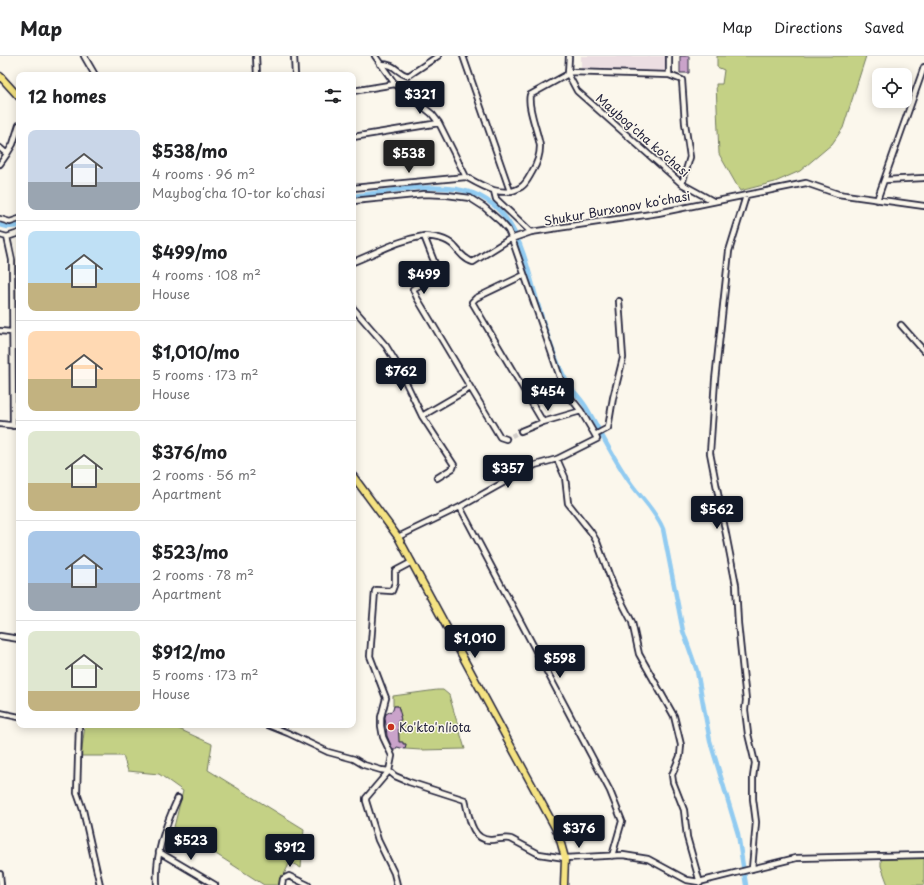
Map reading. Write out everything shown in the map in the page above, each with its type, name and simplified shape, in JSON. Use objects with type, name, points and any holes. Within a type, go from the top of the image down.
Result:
[{"type":"main road","points":[[0,76],[16,94]]},
{"type":"main road","points":[[356,480],[398,536],[558,833],[565,858],[564,885]]},
{"type":"street","points":[[84,56],[93,72]]},
{"type":"street","points":[[256,56],[257,72]]},
{"type":"street","points":[[294,56],[295,72]]},
{"type":"street","points":[[375,56],[395,84],[432,114],[439,123],[466,177]]},
{"type":"street","points":[[380,64],[394,66],[403,74],[408,76],[438,56]]},
{"type":"street","points":[[462,56],[510,191]]},
{"type":"street","name":"Maybog'cha ko'chasi","points":[[569,56],[568,73],[577,91],[682,184],[715,202]]},
{"type":"street","points":[[669,56],[669,75],[682,80],[685,123],[690,157],[682,184]]},
{"type":"street","points":[[877,200],[924,68]]},
{"type":"street","points":[[356,188],[466,177],[494,191],[510,191],[520,188],[525,183],[538,161],[540,148],[537,131],[529,105],[530,95],[568,73]]},
{"type":"street","name":"Maybog'cha ko'chasi","points":[[568,73],[669,75]]},
{"type":"street","points":[[356,91],[395,84]]},
{"type":"street","points":[[356,137],[439,123]]},
{"type":"street","points":[[0,164],[13,144],[16,134]]},
{"type":"street","points":[[0,148],[7,154]]},
{"type":"street","points":[[885,180],[924,178]]},
{"type":"street","name":"Shukur Burxonov koʻchasi","points":[[494,191],[496,199],[530,233],[715,202],[809,183],[825,191],[838,194],[924,206]]},
{"type":"street","points":[[356,201],[424,194],[470,198],[484,207],[501,222],[513,238],[524,275],[563,386],[596,434],[597,439],[557,459],[535,465],[460,507],[398,536]]},
{"type":"street","points":[[746,196],[729,251],[715,380],[710,453],[736,585],[738,623],[746,700],[745,710],[748,734],[755,763],[753,777],[753,799],[756,822],[752,869]]},
{"type":"street","points":[[0,219],[10,222],[16,221]]},
{"type":"street","points":[[356,261],[388,245],[405,239],[424,236],[442,238],[452,245],[461,255],[473,262],[513,238],[530,233]]},
{"type":"street","points":[[0,235],[6,237],[16,234]]},
{"type":"street","points":[[424,236],[438,274],[415,287],[413,291],[500,437],[506,438]]},
{"type":"street","points":[[0,424],[13,426],[11,332],[12,260],[6,237]]},
{"type":"street","points":[[524,275],[476,298],[472,302],[543,422]]},
{"type":"street","points":[[596,434],[608,428],[613,398],[623,358],[619,302]]},
{"type":"street","points":[[356,311],[386,346],[397,364],[422,416],[454,466],[454,468],[437,478]]},
{"type":"street","points":[[902,325],[924,351]]},
{"type":"street","points":[[0,332],[11,332]]},
{"type":"street","points":[[422,416],[470,388]]},
{"type":"street","points":[[521,431],[543,422],[581,411]]},
{"type":"street","points":[[557,459],[565,476],[568,503],[597,542],[613,585],[632,622],[639,654],[674,716],[681,745],[680,756],[672,776],[684,810],[685,829],[700,884]]},
{"type":"street","points":[[460,507],[610,791],[622,821],[612,856]]},
{"type":"street","points":[[397,885],[394,873],[378,840],[366,801],[366,798],[389,771],[392,756],[383,737],[381,726],[381,717],[386,698],[370,656],[374,594],[376,590],[392,591],[395,583],[396,571],[412,562]]},
{"type":"street","points":[[0,636],[16,639]]},
{"type":"street","points":[[0,713],[16,716]]},
{"type":"street","points":[[79,728],[77,793],[83,810],[100,885]]},
{"type":"street","points":[[275,728],[328,752],[348,757],[381,770],[389,771],[395,776],[409,782],[465,800],[472,828],[477,834],[490,840],[506,838],[539,854],[565,858],[623,855],[648,859],[686,880],[700,884],[796,858],[924,855]]},
{"type":"street","points":[[157,885],[159,852],[166,825],[178,798]]},
{"type":"street","points":[[159,852],[215,885]]},
{"type":"street","points":[[0,874],[1,885]]},
{"type":"street","points":[[282,885],[283,879],[289,876],[308,885]]},
{"type":"shaded area","points":[[581,56],[667,56],[667,72],[581,69]]},
{"type":"green space","points":[[717,56],[866,56],[843,128],[832,144],[800,171],[775,182],[740,191],[719,154],[716,84],[722,84],[724,70],[717,67]]},
{"type":"green space","points":[[443,690],[449,695],[465,749],[405,749],[406,744],[399,742],[398,706],[393,706],[393,696]]},
{"type":"green space","points":[[85,728],[177,728],[212,744],[208,770],[304,829],[301,868],[290,862],[279,885],[264,885],[174,827],[183,791],[159,774],[128,771],[123,756],[81,756]]},
{"type":"green space","points":[[924,858],[924,885],[888,885],[881,866],[881,859]]},
{"type":"building","points":[[680,56],[689,56],[689,73],[680,73]]},
{"type":"building","name":"Ko'kto'nliota","points":[[394,706],[398,706],[401,716],[401,720],[398,721],[399,742],[406,744],[405,749],[397,747],[393,750],[387,736],[385,717],[386,714],[393,710]]},
{"type":"waterway","points":[[356,196],[430,187],[456,189],[475,194],[491,203],[503,215],[512,229],[526,262],[553,351],[568,384],[586,407],[625,476],[653,512],[663,529],[683,631],[697,671],[710,741],[738,834],[746,885]]},
{"type":"waterway","points":[[0,225],[8,227],[16,226]]},
{"type":"tunnel","points":[[506,439],[521,431]]},
{"type":"place","name":"Ko'kto'nliota","points":[[391,727]]}]
